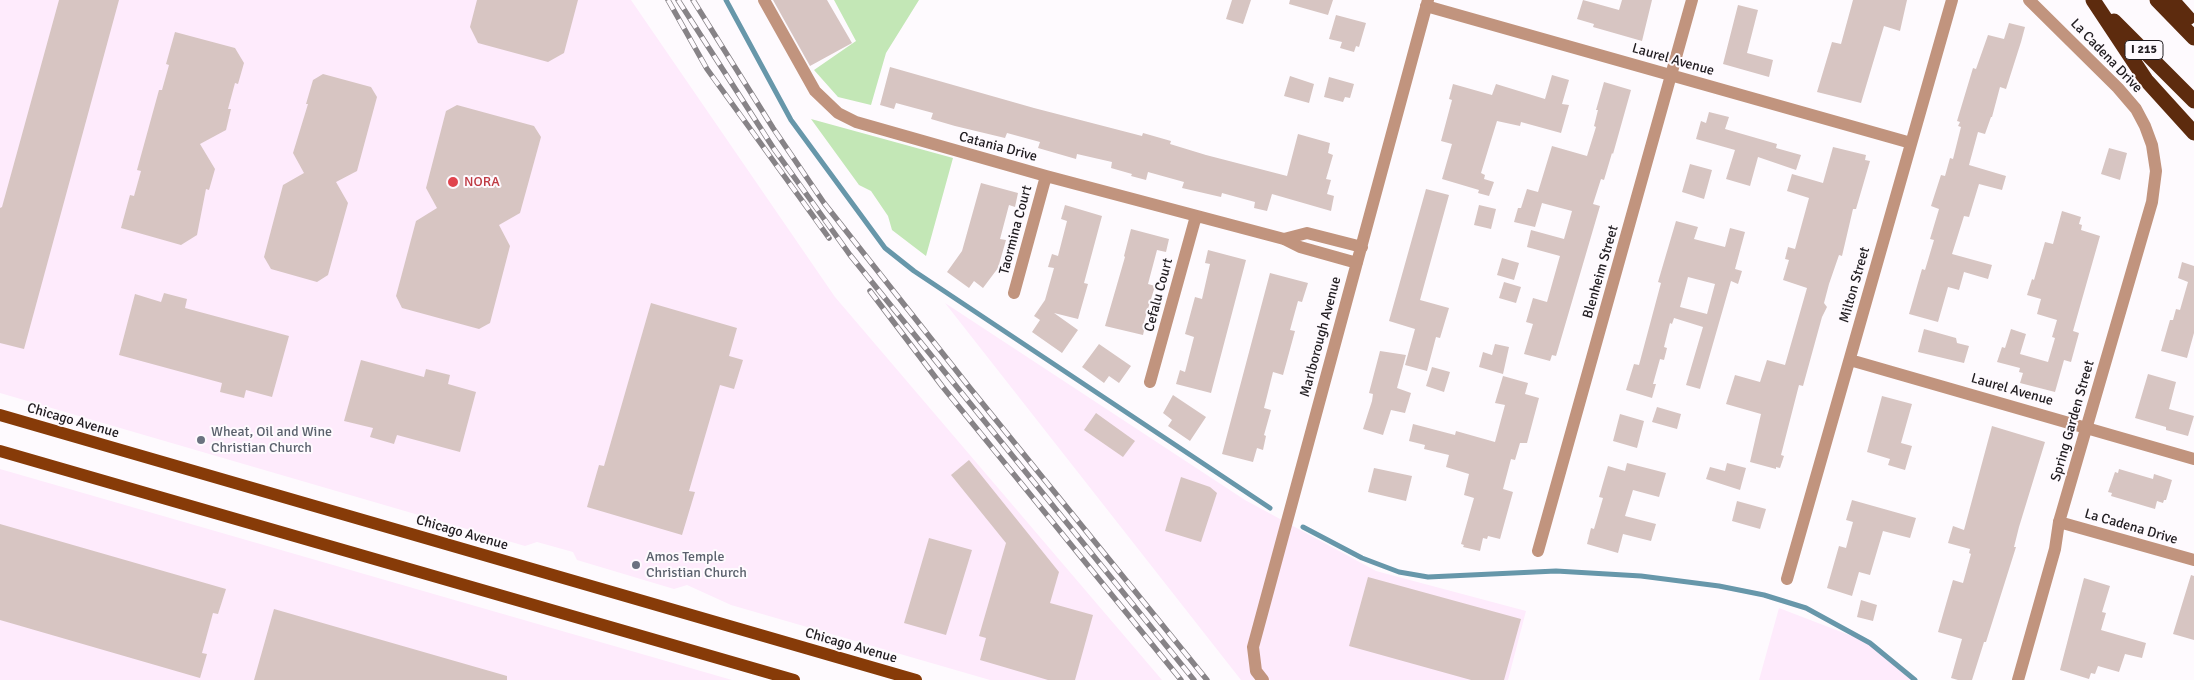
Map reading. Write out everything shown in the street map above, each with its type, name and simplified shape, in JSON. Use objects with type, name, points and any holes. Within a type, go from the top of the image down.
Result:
[{"type":"highway","name":"I 215","points":[[2093,0],[2194,100]]},
{"type":"highway","points":[[2093,0],[2146,80],[2194,133]]},
{"type":"highway","points":[[2157,0],[2194,38]]},
{"type":"highway","points":[[2172,0],[2194,25]]},
{"type":"main road","name":"Chicago Avenue","points":[[0,415],[916,680]]},
{"type":"main road","points":[[0,451],[794,680]]},
{"type":"street","name":"Catania Drive","points":[[764,0],[816,91],[838,113],[875,128],[1046,176],[1284,239],[1300,247],[1357,263]]},
{"type":"street","name":"Blenheim Street","points":[[1538,551],[1692,0]]},
{"type":"street","name":"Milton Street","points":[[1787,579],[1952,0]]},
{"type":"street","name":"La Cadena Drive","points":[[2029,0],[2118,88],[2136,109],[2148,132],[2156,171]]},
{"type":"street","name":"Laurel Avenue","points":[[1427,3],[1671,76],[1912,143]]},
{"type":"street","name":"Marlborough Avenue","points":[[1263,680],[1256,671],[1253,647],[1427,3]]},
{"type":"street","name":"Spring Garden Street","points":[[2018,680],[2055,549],[2059,522],[2152,202],[2156,171]]},
{"type":"street","name":"Taormina Court","points":[[1014,293],[1046,176]]},
{"type":"street","name":"Cefalu Court","points":[[1150,382],[1196,216]]},
{"type":"street","name":"Catania Drive","points":[[1284,239],[1307,233],[1362,247]]},
{"type":"street","name":"Laurel Avenue","points":[[1850,360],[2194,459]]},
{"type":"street","name":"La Cadena Drive","points":[[2059,522],[2194,560]]},
{"type":"shaded area","points":[[0,0],[631,0],[835,297],[1162,680],[990,680],[731,605],[687,585],[674,589],[577,560],[573,552],[537,542],[525,546],[0,393]]},
{"type":"shaded area","points":[[945,303],[1245,500],[1376,571],[1526,611],[1508,680],[1241,680]]},
{"type":"shaded area","points":[[0,469],[732,680],[0,680]]},
{"type":"shaded area","points":[[1779,608],[1870,643],[1915,680],[1759,680]]},
{"type":"green space","points":[[834,0],[919,0],[886,53],[871,105],[838,97],[814,70],[856,41]]},
{"type":"green space","points":[[811,119],[953,158],[926,256],[892,230],[888,216],[871,191],[859,185]]},
{"type":"building","points":[[59,0],[119,0],[24,349],[0,343],[0,208],[2,207]]},
{"type":"building","points":[[477,0],[578,0],[564,53],[548,62],[478,43],[470,27]]},
{"type":"building","points":[[773,0],[827,0],[852,43],[810,66]]},
{"type":"building","points":[[1232,0],[1251,0],[1243,24],[1226,19]]},
{"type":"building","points":[[1290,0],[1333,0],[1328,15],[1289,4]]},
{"type":"building","points":[[1583,0],[1619,10],[1622,0],[1652,0],[1642,41],[1593,27],[1594,24],[1577,19]]},
{"type":"building","points":[[1853,0],[1907,0],[1900,31],[1884,26],[1861,103],[1817,92],[1832,42],[1841,44]]},
{"type":"building","points":[[1738,5],[1758,10],[1747,53],[1773,60],[1769,77],[1723,64]]},
{"type":"building","points":[[1336,15],[1366,23],[1359,47],[1356,46],[1354,52],[1340,48],[1342,42],[1329,39]]},
{"type":"building","points":[[2009,23],[2025,27],[2021,42],[2006,89],[2000,87],[1985,134],[1978,132],[1969,165],[2006,176],[2002,190],[1979,184],[1969,217],[1964,216],[1952,254],[1992,265],[1988,279],[1964,272],[1959,290],[1948,287],[1938,322],[1909,314],[1922,269],[1925,270],[1934,240],[1930,239],[1939,209],[1931,206],[1941,175],[1945,176],[1950,158],[1953,159],[1961,127],[1958,126],[1960,122],[1957,121],[1973,68],[1976,69],[1988,35],[2004,39]]},
{"type":"building","points":[[175,32],[235,48],[244,63],[238,84],[235,83],[228,109],[231,109],[226,130],[200,144],[215,169],[209,190],[206,189],[197,235],[181,245],[121,228],[130,195],[134,196],[141,171],[137,170],[159,90],[162,90],[169,65],[166,64]]},
{"type":"building","points":[[890,67],[1034,108],[1142,136],[1143,133],[1171,141],[1170,144],[1206,155],[1287,176],[1298,134],[1330,143],[1328,153],[1333,155],[1326,179],[1331,180],[1327,194],[1334,196],[1331,211],[1272,194],[1267,211],[1254,208],[1255,202],[1222,193],[1221,197],[1182,188],[1184,182],[1148,172],[1146,180],[1131,176],[1132,174],[1111,168],[1112,162],[1077,154],[1076,159],[1038,148],[1040,142],[1007,133],[1005,138],[955,126],[931,119],[933,113],[896,103],[894,109],[880,105]]},
{"type":"building","points":[[323,74],[371,87],[377,97],[357,171],[336,182],[348,203],[328,275],[317,282],[271,269],[264,257],[283,185],[304,173],[293,153],[308,104],[306,104],[313,80]]},
{"type":"building","points":[[1552,75],[1569,80],[1562,104],[1569,105],[1561,133],[1521,122],[1520,126],[1497,121],[1481,173],[1485,175],[1484,179],[1494,182],[1489,196],[1478,193],[1479,190],[1442,179],[1452,144],[1441,141],[1452,100],[1449,99],[1453,84],[1492,95],[1496,84],[1545,99]]},
{"type":"building","points":[[1290,76],[1314,84],[1309,103],[1284,96]]},
{"type":"building","points":[[1329,77],[1354,84],[1350,98],[1345,97],[1343,102],[1324,97]]},
{"type":"building","points":[[1604,82],[1631,90],[1613,154],[1604,180],[1601,179],[1593,204],[1600,206],[1556,356],[1552,355],[1550,361],[1524,354],[1533,324],[1526,322],[1533,298],[1547,302],[1560,256],[1527,247],[1531,230],[1564,239],[1572,211],[1542,203],[1535,227],[1514,222],[1527,189],[1538,192],[1552,146],[1587,156],[1596,127],[1594,126],[1598,110],[1596,110]]},
{"type":"building","points":[[457,105],[534,126],[541,137],[520,213],[499,225],[510,246],[490,323],[479,329],[402,308],[396,296],[416,221],[437,208],[426,188],[446,111]]},
{"type":"building","points":[[1709,112],[1729,117],[1725,129],[1777,144],[1776,148],[1801,155],[1796,170],[1758,157],[1750,186],[1726,179],[1735,150],[1696,139],[1701,121],[1706,123]]},
{"type":"building","points":[[1833,147],[1866,155],[1865,160],[1870,161],[1856,209],[1853,209],[1842,256],[1839,255],[1829,284],[1824,303],[1827,307],[1822,317],[1803,386],[1799,385],[1781,455],[1784,456],[1780,468],[1776,467],[1776,469],[1750,462],[1761,414],[1726,404],[1735,375],[1760,382],[1767,360],[1785,365],[1807,288],[1783,280],[1789,260],[1785,259],[1788,247],[1795,249],[1809,198],[1787,191],[1792,174],[1823,183]]},
{"type":"building","points":[[2109,148],[2127,153],[2120,180],[2101,174]]},
{"type":"building","points":[[1690,164],[1712,170],[1704,199],[1682,192]]},
{"type":"building","points":[[981,183],[1018,193],[1015,207],[1009,205],[1000,239],[1006,240],[998,268],[983,288],[974,281],[969,288],[947,272],[962,251]]},
{"type":"building","points":[[1426,189],[1449,195],[1420,300],[1449,308],[1440,338],[1436,337],[1427,371],[1405,365],[1415,329],[1389,321]]},
{"type":"building","points":[[1065,205],[1102,216],[1084,283],[1088,284],[1078,319],[1054,313],[1078,330],[1062,353],[1032,332],[1040,320],[1034,316],[1045,300],[1054,268],[1048,267],[1052,254],[1058,256],[1067,221],[1061,219]]},
{"type":"building","points":[[1479,205],[1496,209],[1491,229],[1474,225]]},
{"type":"building","points":[[2062,211],[2081,217],[2079,224],[2082,225],[2081,230],[2100,236],[2073,331],[2079,333],[2071,362],[2064,360],[2055,392],[2020,383],[2023,373],[2019,372],[2020,368],[1997,362],[2002,347],[2005,348],[2011,329],[2026,334],[2020,354],[2048,362],[2055,338],[2052,337],[2057,320],[2037,314],[2041,299],[2027,295],[2032,279],[2034,280],[2045,242],[2053,244]]},
{"type":"building","points":[[1676,221],[1698,227],[1694,239],[1725,247],[1730,228],[1745,232],[1735,269],[1742,271],[1738,284],[1731,281],[1700,389],[1686,385],[1703,327],[1674,318],[1672,324],[1670,323],[1664,347],[1667,348],[1664,360],[1660,359],[1653,384],[1656,384],[1652,398],[1626,390],[1634,364],[1639,365],[1661,283],[1658,282]],"holes":[[[1688,277],[1715,284],[1707,314],[1680,307]]]},
{"type":"building","points":[[1131,229],[1169,239],[1166,252],[1157,250],[1148,284],[1155,286],[1144,322],[1146,322],[1143,335],[1105,326]]},
{"type":"building","points":[[1208,250],[1246,260],[1211,393],[1176,384],[1180,370],[1185,372],[1194,337],[1185,334],[1195,297],[1202,299],[1210,264],[1205,263]]},
{"type":"building","points":[[1502,258],[1519,263],[1514,280],[1497,275]]},
{"type":"building","points":[[2182,262],[2194,266],[2194,333],[2187,358],[2161,351],[2170,320],[2173,320],[2176,309],[2180,310],[2188,282],[2178,278]]},
{"type":"building","points":[[1270,273],[1308,283],[1302,302],[1298,301],[1290,330],[1295,331],[1283,375],[1273,372],[1264,408],[1271,410],[1264,435],[1266,436],[1263,450],[1257,448],[1253,462],[1222,454]]},
{"type":"building","points":[[1504,282],[1521,287],[1516,303],[1499,298]]},
{"type":"building","points":[[164,293],[187,299],[185,308],[289,336],[272,397],[246,390],[244,398],[220,392],[222,383],[119,355],[135,294],[161,302]]},
{"type":"building","points":[[651,303],[737,328],[729,356],[743,360],[734,389],[720,385],[689,491],[695,492],[682,535],[587,507],[599,465],[604,466]]},
{"type":"building","points":[[1924,329],[1956,338],[1957,343],[1969,346],[1964,363],[1918,352]]},
{"type":"building","points":[[1099,344],[1131,366],[1119,383],[1109,376],[1104,383],[1082,367]]},
{"type":"building","points":[[1495,344],[1509,347],[1503,374],[1479,367],[1483,352],[1492,355]]},
{"type":"building","points":[[1380,351],[1406,355],[1397,388],[1411,393],[1405,413],[1391,410],[1383,435],[1363,429],[1372,401],[1373,394],[1369,393]]},
{"type":"building","points":[[361,360],[424,377],[426,369],[450,375],[448,384],[476,392],[460,452],[397,435],[394,444],[370,437],[373,428],[344,421]]},
{"type":"building","points":[[1432,367],[1450,372],[1444,392],[1426,386]]},
{"type":"building","points":[[2148,374],[2176,382],[2169,409],[2194,416],[2188,436],[2135,418]]},
{"type":"building","points":[[1503,376],[1528,383],[1525,394],[1539,398],[1527,443],[1520,443],[1515,460],[1511,459],[1503,489],[1513,492],[1500,539],[1488,536],[1487,539],[1483,538],[1480,551],[1463,547],[1464,545],[1461,544],[1474,498],[1464,495],[1469,474],[1446,467],[1449,455],[1424,449],[1425,445],[1409,441],[1413,424],[1455,435],[1456,431],[1495,442],[1505,405],[1495,403]]},
{"type":"building","points":[[1173,395],[1206,417],[1190,441],[1168,426],[1172,420],[1163,413]]},
{"type":"building","points":[[1882,396],[1912,404],[1901,443],[1912,446],[1905,470],[1888,465],[1890,459],[1867,452]]},
{"type":"building","points":[[1657,407],[1681,414],[1677,429],[1652,422]]},
{"type":"building","points":[[1096,413],[1135,441],[1123,457],[1084,430]]},
{"type":"building","points":[[1620,414],[1644,421],[1637,448],[1613,441]]},
{"type":"building","points":[[1992,426],[2045,442],[2019,527],[2014,547],[2016,547],[1986,642],[1984,642],[1972,680],[1958,680],[1951,678],[1962,639],[1938,632],[1953,580],[1963,583],[1971,554],[1969,553],[1970,549],[1948,543],[1953,526],[1964,530]]},
{"type":"building","points":[[969,460],[1059,572],[1050,603],[1093,615],[1075,680],[1048,680],[980,660],[986,638],[979,636],[1006,543],[951,475]]},
{"type":"building","points":[[1627,463],[1666,473],[1659,497],[1633,490],[1625,516],[1656,524],[1651,541],[1623,534],[1618,553],[1587,544],[1591,528],[1594,529],[1603,498],[1599,497],[1608,466],[1625,471]]},
{"type":"building","points":[[1727,463],[1746,468],[1740,490],[1706,479],[1710,467],[1725,471]]},
{"type":"building","points":[[1374,468],[1412,476],[1406,501],[1368,492]]},
{"type":"building","points":[[2119,469],[2153,479],[2154,474],[2172,480],[2166,500],[2163,503],[2157,501],[2155,509],[2111,496],[2112,493],[2108,492],[2115,472],[2118,473]]},
{"type":"building","points":[[1181,477],[1210,487],[1217,493],[1201,542],[1165,531]]},
{"type":"building","points":[[1852,500],[1916,518],[1910,538],[1883,531],[1870,575],[1859,572],[1852,596],[1827,588],[1839,546],[1846,548],[1853,522],[1846,520]]},
{"type":"building","points":[[1737,501],[1766,509],[1760,529],[1732,521]]},
{"type":"building","points":[[0,524],[226,589],[218,614],[213,613],[202,653],[207,654],[200,678],[0,620]]},
{"type":"building","points":[[929,538],[972,550],[946,635],[904,623]]},
{"type":"building","points":[[2191,575],[2194,576],[2194,640],[2173,634]]},
{"type":"building","points":[[1368,577],[1521,619],[1504,680],[1471,680],[1349,646]]},
{"type":"building","points":[[2084,578],[2110,586],[2102,612],[2106,613],[2101,630],[2146,643],[2142,658],[2125,654],[2119,672],[2098,666],[2095,674],[2091,673],[2089,679],[2060,670]]},
{"type":"building","points":[[1861,600],[1877,605],[1873,621],[1857,617]]},
{"type":"building","points":[[274,609],[507,676],[507,680],[254,680]]},
{"type":"waterway","points":[[726,0],[791,120],[885,248],[914,271],[1270,508]]},
{"type":"waterway","points":[[1303,527],[1362,558],[1399,572],[1428,577],[1556,571],[1641,576],[1719,586],[1764,595],[1806,608],[1870,643],[1915,680]]},
{"type":"railway","points":[[668,0],[707,69],[829,238]]},
{"type":"railway","points":[[678,0],[774,149],[850,255],[1194,680]]},
{"type":"railway","points":[[693,0],[773,128],[824,203],[970,388],[1207,680]]},
{"type":"railway","points":[[870,291],[942,386],[1181,680]]},
{"type":"place","name":"NORA","points":[[453,182]]},
{"type":"place","name":"Wheat, Oil and Wine Christian Church","points":[[201,440]]},
{"type":"place","name":"Amos Temple Christian Church","points":[[636,565]]}]
